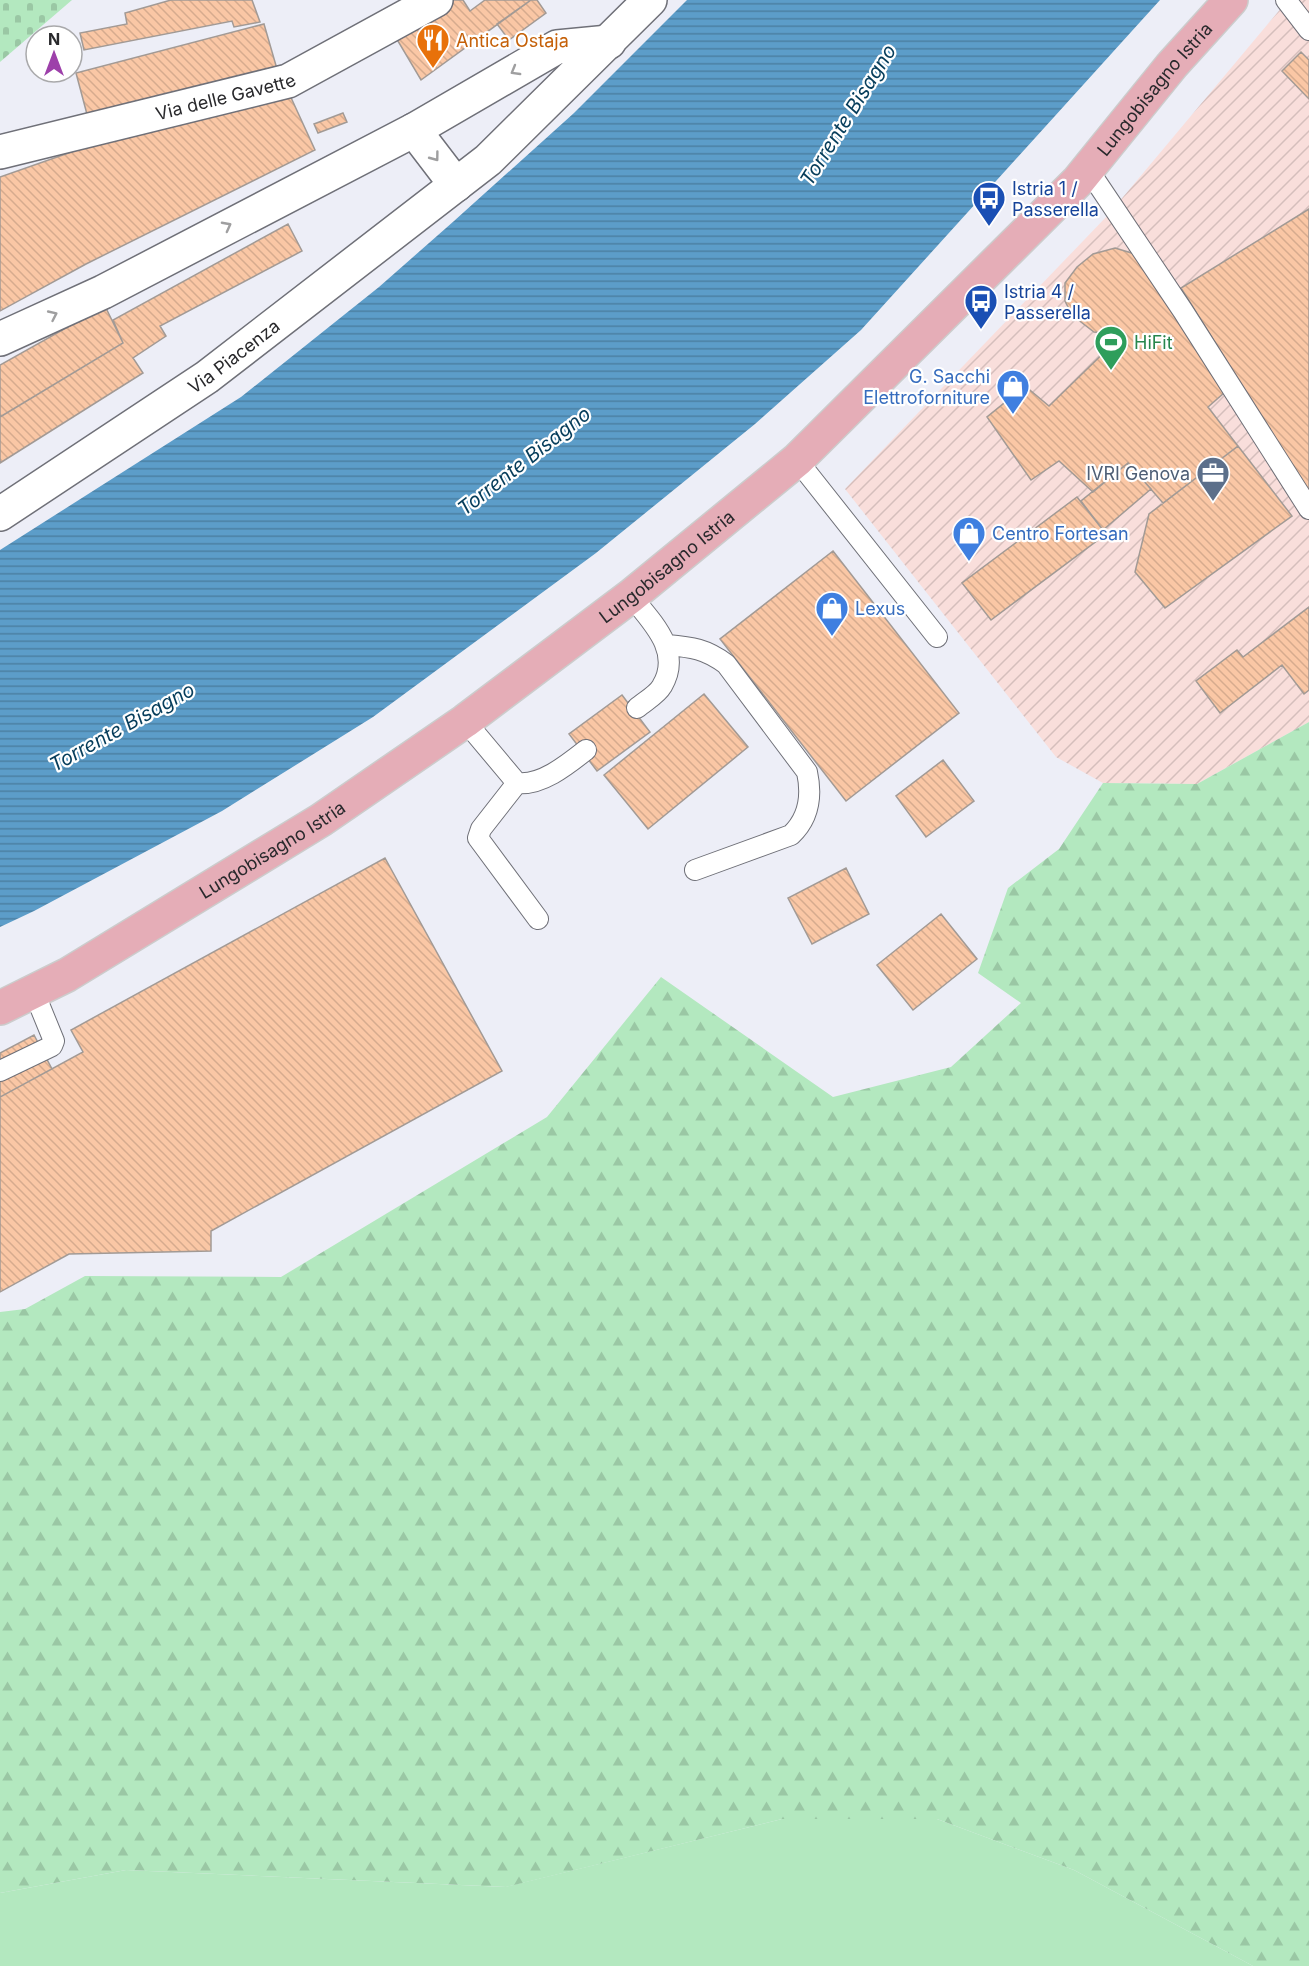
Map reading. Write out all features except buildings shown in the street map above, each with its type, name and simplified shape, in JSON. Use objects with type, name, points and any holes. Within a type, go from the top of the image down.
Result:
[{"type":"main road","name":"Lungobisagno Istria","points":[[0,1008],[67,975],[321,820],[465,721],[631,596],[797,460],[1078,181],[1172,65],[1231,0]]},
{"type":"street","name":"Via delle Gavette","points":[[0,152],[288,81],[436,0]]},
{"type":"street","name":"Via Piacenza","points":[[0,514],[207,377],[488,160],[650,0]]},
{"type":"street","points":[[0,339],[103,292],[414,130],[557,47],[609,42]]},
{"type":"street","points":[[414,130],[456,185]]},
{"type":"lane","points":[[1286,0],[1309,30]]},
{"type":"lane","points":[[1087,168],[1183,311],[1309,509]]},
{"type":"lane","points":[[797,460],[937,637]]},
{"type":"lane","points":[[631,596],[662,635],[667,645],[669,664],[661,688],[637,708]]},
{"type":"lane","points":[[667,645],[701,649],[726,664],[807,772],[809,783],[807,813],[800,826],[791,835],[695,870]]},
{"type":"lane","points":[[465,721],[517,783],[528,784],[538,781],[586,750]]},
{"type":"lane","points":[[517,783],[481,829],[478,838],[538,920]]},
{"type":"lane","points":[[0,1071],[52,1046],[54,1041],[34,992]]},
{"type":"shaded area","points":[[1288,0],[1309,0],[1309,722],[1197,784],[1103,783],[1056,757],[845,489],[1108,215]]},
{"type":"green space","points":[[0,0],[72,0],[44,24],[24,24],[24,41],[0,62]]},
{"type":"green space","points":[[1309,722],[1309,1966],[1253,1966],[1074,1870],[937,1819],[782,1819],[506,1887],[126,1870],[0,1893],[0,1312],[25,1309],[85,1276],[281,1277],[547,1117],[661,977],[833,1097],[951,1067],[1021,1003],[978,973],[1008,888],[1059,849],[1103,783],[1197,784]]},
{"type":"green space","points":[[782,1819],[937,1819],[1074,1870],[1253,1966],[0,1966],[0,1893],[126,1870],[505,1887]]},
{"type":"water","name":"Torrente Bisagno","points":[[687,0],[1160,0],[861,330],[755,424],[596,553],[373,717],[222,811],[0,927],[0,550],[241,397],[379,287],[574,113]]},
{"type":"place","name":"Antica Ostaja","points":[[433,69]]},
{"type":"place","name":"Istria 1 / Passerella","points":[[989,227]]},
{"type":"place","name":"Istria 4 / Passerella","points":[[981,330]]},
{"type":"place","name":"HiFit","points":[[1111,371]]},
{"type":"place","name":"G. Sacchi Elettroforniture","points":[[1013,415]]},
{"type":"place","name":"IVRI Genova","points":[[1213,502]]},
{"type":"place","name":"Centro Fortesan","points":[[969,562]]},
{"type":"place","name":"Lexus","points":[[832,637]]}]
